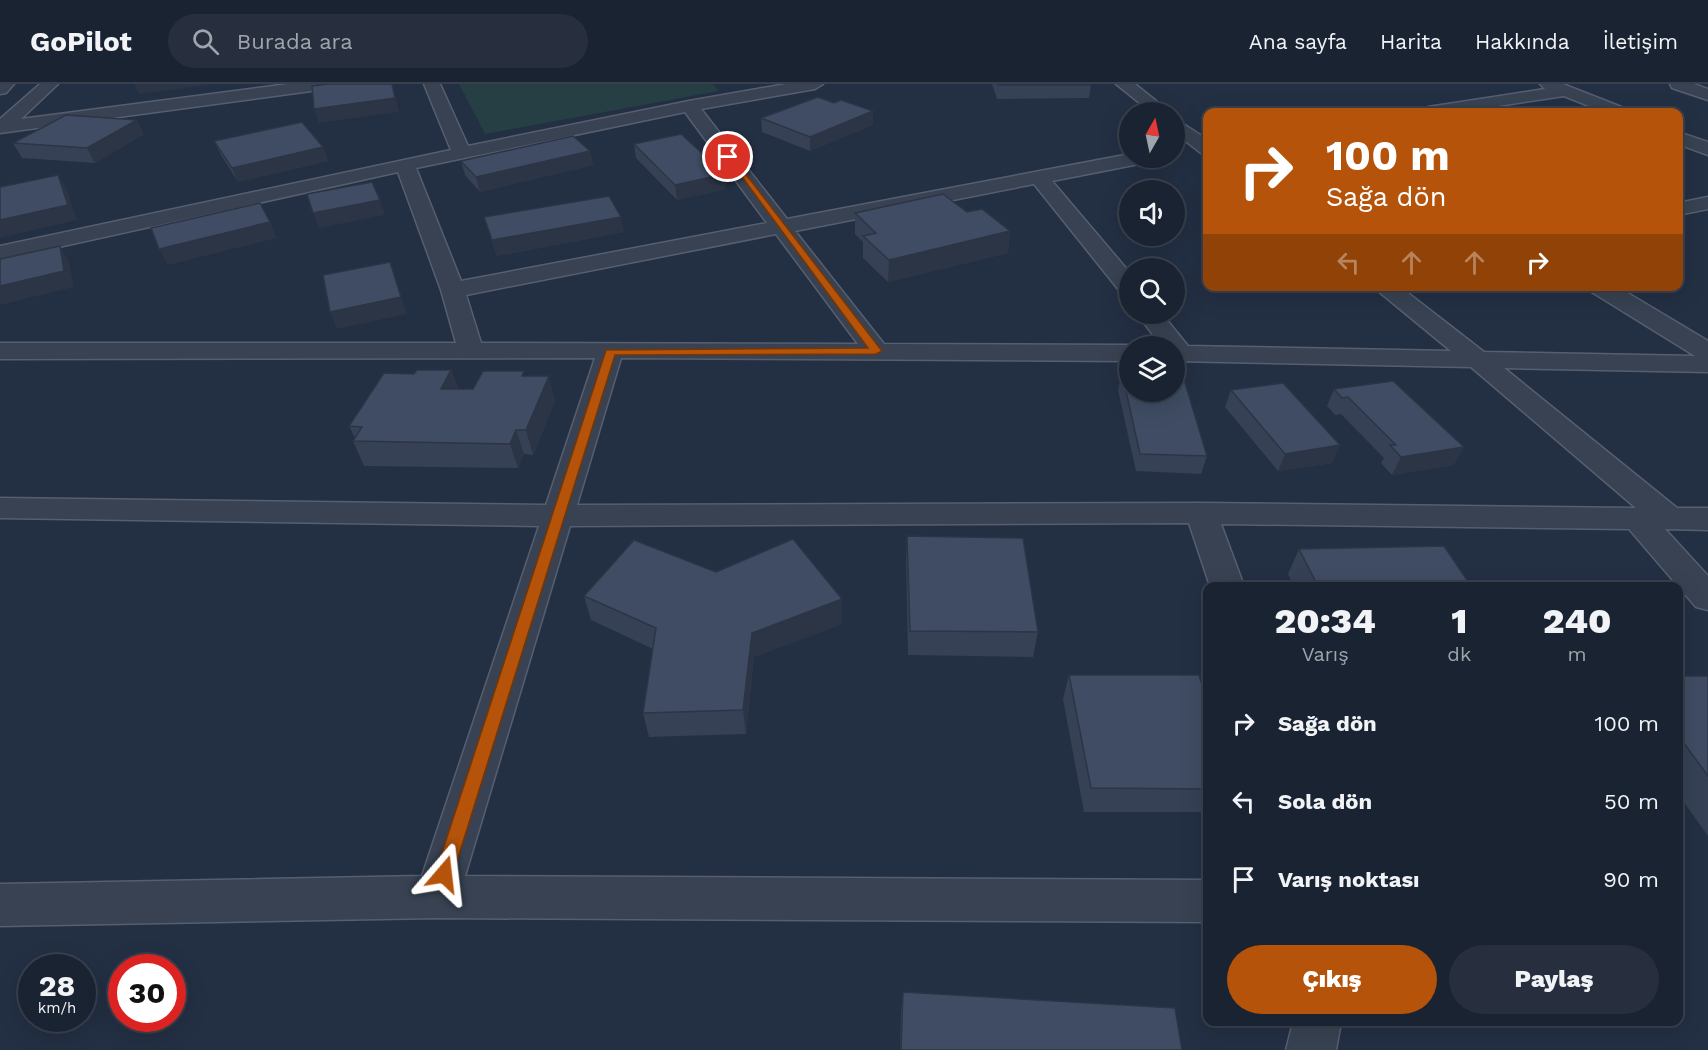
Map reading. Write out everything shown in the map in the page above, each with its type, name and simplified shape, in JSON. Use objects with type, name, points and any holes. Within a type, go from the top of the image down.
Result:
[{"type":"street","points":[[0,89],[6,84]]},
{"type":"street","points":[[1,127],[50,84]]},
{"type":"street","points":[[1,127],[326,84]]},
{"type":"street","points":[[432,84],[462,154]]},
{"type":"street","points":[[0,253],[249,197],[689,106],[734,90],[815,84]]},
{"type":"street","points":[[1124,84],[1148,102]]},
{"type":"street","points":[[1548,84],[1608,108]]},
{"type":"street","points":[[1678,84],[1708,94]]},
{"type":"street","points":[[1454,108],[1565,91]]},
{"type":"street","points":[[689,106],[876,351]]},
{"type":"street","points":[[1185,131],[1203,144]]},
{"type":"street","points":[[1683,139],[1708,149]]},
{"type":"street","points":[[1185,149],[1203,146]]},
{"type":"street","points":[[453,290],[781,225],[1119,162]]},
{"type":"street","points":[[405,166],[453,290],[470,348]]},
{"type":"street","points":[[1039,177],[1119,275]]},
{"type":"street","points":[[1683,208],[1708,203]]},
{"type":"street","points":[[1389,291],[1477,359],[1653,518],[1708,598]]},
{"type":"street","points":[[1607,291],[1692,341],[1708,354]]},
{"type":"street","points":[[0,351],[470,348],[610,352],[1119,353]]},
{"type":"street","points":[[437,897],[610,352]]},
{"type":"street","points":[[1185,353],[1708,364]]},
{"type":"street","points":[[0,508],[557,516],[1201,513],[1708,519]]},
{"type":"street","points":[[1201,513],[1226,582]]},
{"type":"street","points":[[0,905],[437,897],[1203,901]]},
{"type":"street","points":[[1311,1050],[1316,1026]]},
{"type":"green space","points":[[459,84],[713,84],[719,91],[485,134]]},
{"type":"building","points":[[392,84],[395,98],[314,109],[312,86]]},
{"type":"building","points":[[1091,84],[1091,85],[998,85]]},
{"type":"building","points":[[818,97],[834,103],[841,100],[873,111],[810,137],[761,118]]},
{"type":"building","points":[[66,115],[137,120],[87,148],[13,143]]},
{"type":"building","points":[[302,122],[323,147],[232,168],[214,141]]},
{"type":"building","points":[[681,134],[725,174],[675,185],[634,144]]},
{"type":"building","points":[[573,136],[590,151],[476,177],[461,161]]},
{"type":"building","points":[[58,175],[68,205],[0,220],[0,187]]},
{"type":"building","points":[[372,182],[380,200],[313,213],[307,194]]},
{"type":"building","points":[[943,194],[967,212],[982,209],[1010,231],[889,260],[863,236],[876,233],[855,213]]},
{"type":"building","points":[[609,196],[621,217],[492,240],[484,217]]},
{"type":"building","points":[[260,203],[270,222],[159,249],[151,228]]},
{"type":"building","points":[[60,246],[64,271],[0,286],[0,259]]},
{"type":"building","points":[[390,262],[401,297],[330,312],[323,275]]},
{"type":"building","points":[[417,370],[451,370],[441,389],[473,389],[483,371],[524,371],[522,376],[549,376],[526,430],[516,430],[510,444],[353,441],[362,427],[349,426],[384,373],[414,374]]},
{"type":"building","points":[[1393,381],[1464,447],[1401,457],[1390,445],[1396,445],[1348,397],[1342,398],[1334,389]]},
{"type":"building","points":[[1185,383],[1207,456],[1140,454],[1128,402],[1185,402]]},
{"type":"building","points":[[1283,383],[1340,445],[1285,454],[1231,390]]},
{"type":"building","points":[[907,536],[1023,538],[1038,632],[910,631]]},
{"type":"building","points":[[793,539],[842,599],[752,633],[743,710],[643,713],[656,628],[584,596],[634,540],[716,572]]},
{"type":"building","points":[[1444,546],[1468,582],[1316,582],[1299,549]]},
{"type":"building","points":[[1069,675],[1199,675],[1203,688],[1203,789],[1091,788]]},
{"type":"building","points":[[1683,676],[1708,676],[1708,776],[1683,742]]},
{"type":"building","points":[[903,992],[1175,1008],[1182,1050],[901,1050]]},
{"type":"route","points":[[444,874],[610,352],[876,351],[728,157]]}]
